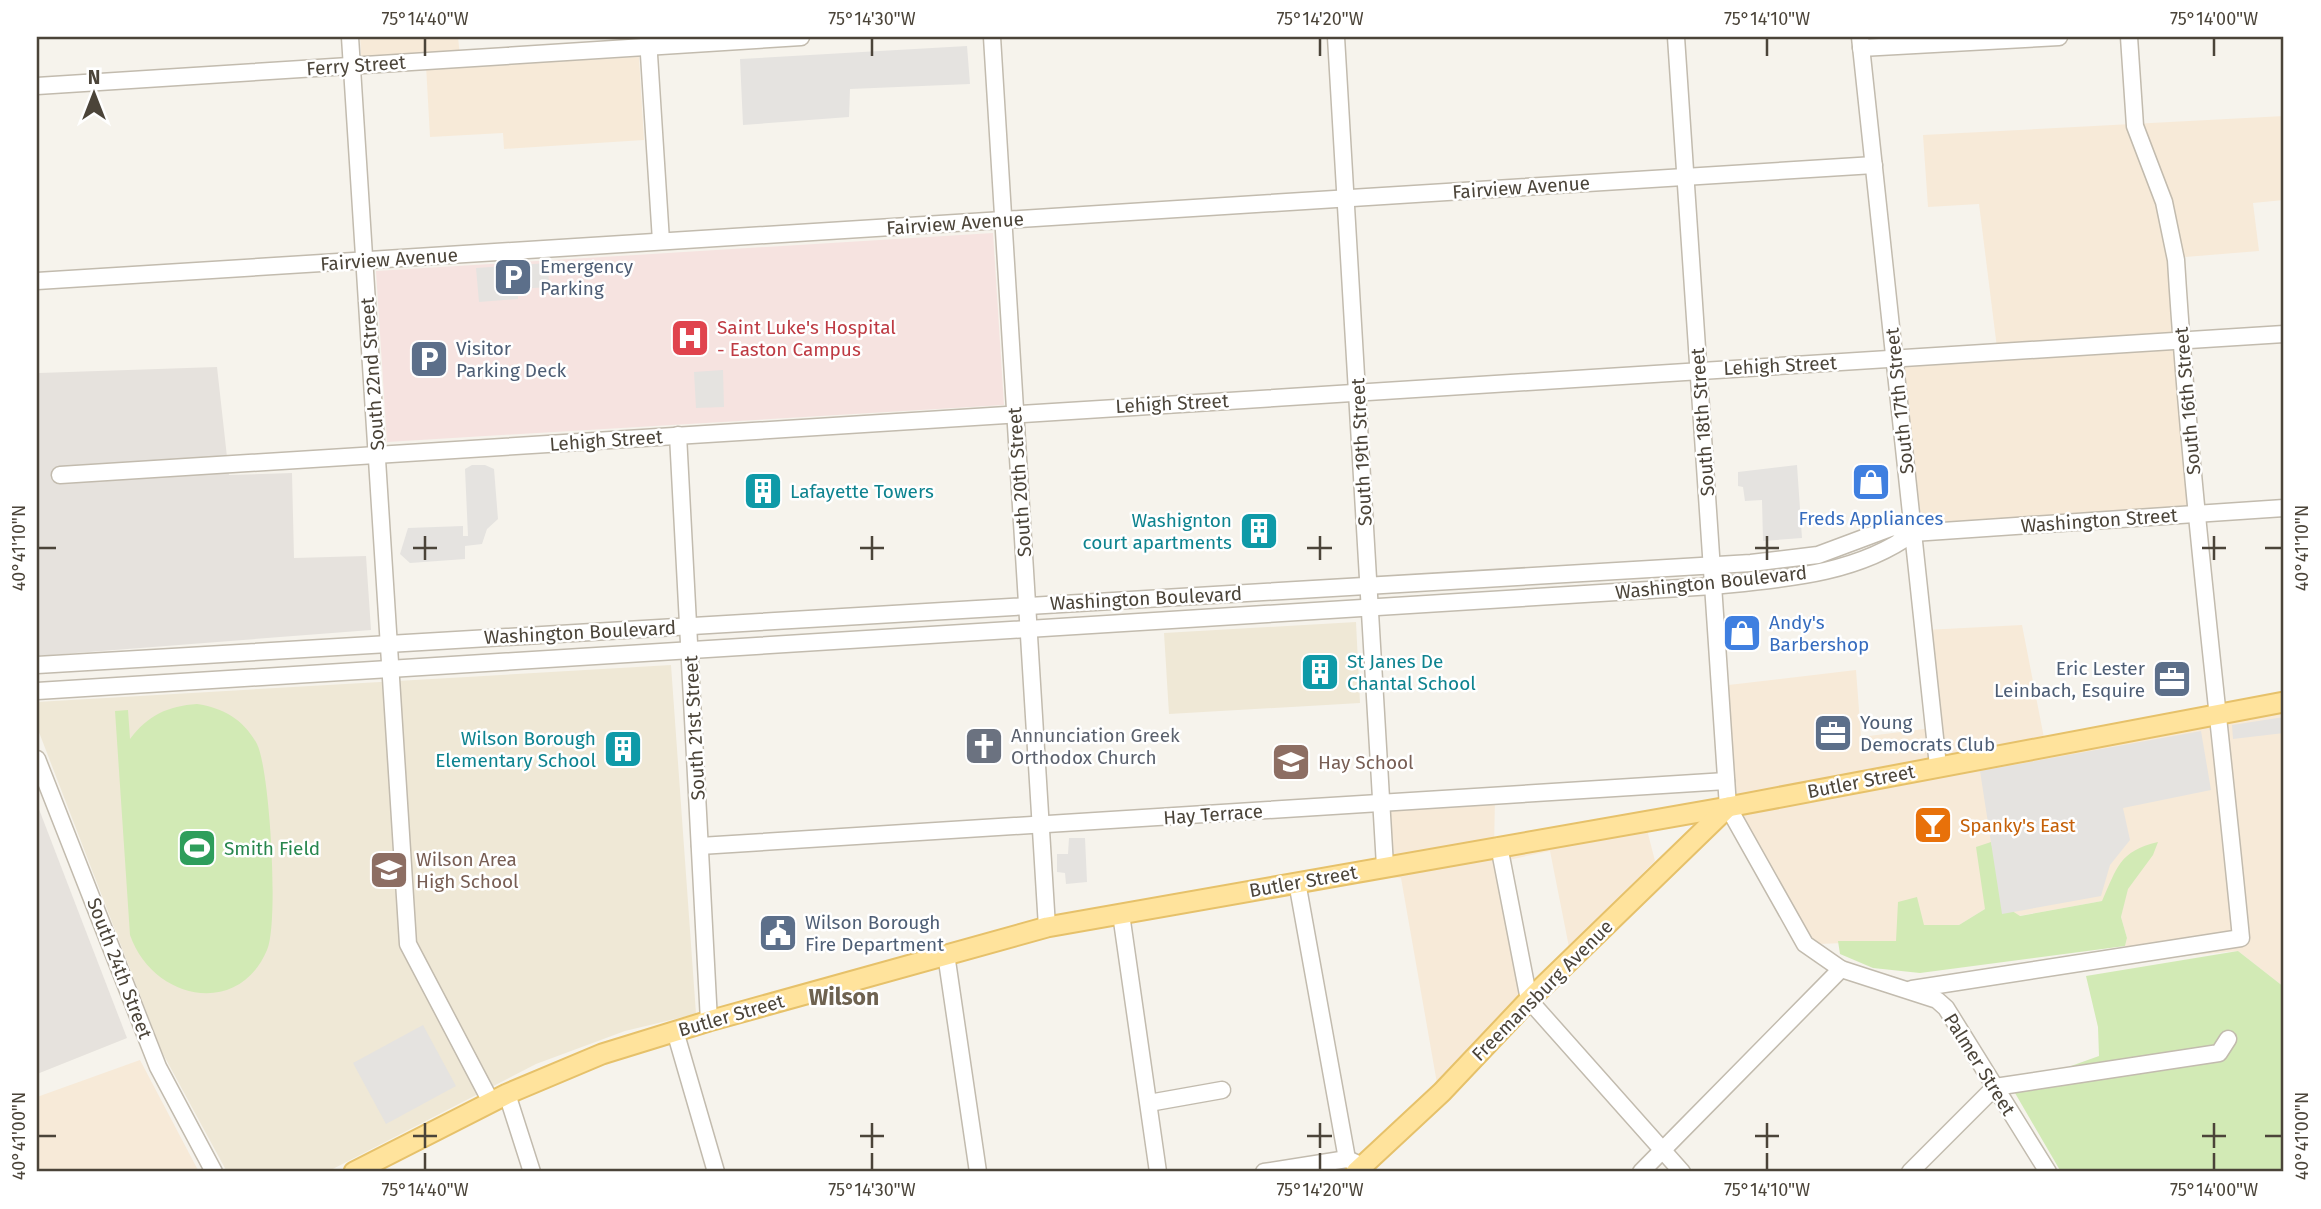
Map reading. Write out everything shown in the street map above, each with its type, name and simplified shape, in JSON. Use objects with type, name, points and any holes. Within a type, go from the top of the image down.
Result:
[{"type":"main road","name":"Butler Street","points":[[354,1172],[499,1098],[602,1054],[709,1021],[1046,927],[1728,807],[2215,712],[2284,702]]},
{"type":"main road","name":"Freemansburg Avenue","points":[[1355,1166],[1442,1092],[1529,1000],[1728,807]]},
{"type":"street","name":"South 22nd Street","points":[[350,37],[408,944],[499,1098],[532,1172]]},
{"type":"street","name":"Ferry Street","points":[[37,86],[648,42],[801,37]]},
{"type":"street","name":"South 20th Street","points":[[992,37],[1046,927]]},
{"type":"street","name":"South 19th Street","points":[[1336,37],[1385,866]]},
{"type":"street","name":"South 18th Street","points":[[1676,37],[1728,807]]},
{"type":"street","points":[[1861,43],[2059,37]]},
{"type":"street","name":"South 16th Street","points":[[1910,990],[2241,938],[2227,797],[2215,712],[2172,230],[2135,126],[2129,37]]},
{"type":"street","points":[[648,42],[661,242]]},
{"type":"street","name":"South 17th Street","points":[[1861,43],[1938,766]]},
{"type":"street","name":"Fairview Avenue","points":[[37,281],[1874,165]]},
{"type":"street","name":"Lehigh Street","points":[[60,475],[1015,412],[2284,334]]},
{"type":"street","name":"South 21st Street","points":[[678,435],[709,1021]]},
{"type":"street","name":"Washington Street","points":[[1913,533],[2284,508]]},
{"type":"street","name":"Washington Boulevard","points":[[37,665],[1711,564],[1818,555],[1893,527],[1913,533]]},
{"type":"street","name":"Washington Boulevard","points":[[37,691],[1713,586],[1777,579],[1851,563],[1892,549],[1913,533]]},
{"type":"street","name":"South 24th Street","points":[[37,759],[158,1067],[214,1172]]},
{"type":"street","name":"Hay Terrace","points":[[700,846],[1726,781]]},
{"type":"street","name":"Palmer Street","points":[[1728,807],[1805,944],[1842,969],[1937,1000],[1946,1008],[2048,1172]]},
{"type":"street","points":[[1499,846],[1529,1000],[1682,1172]]},
{"type":"street","points":[[1264,1172],[1355,1166],[1297,882]]},
{"type":"street","points":[[1121,914],[1158,1172]]},
{"type":"street","points":[[946,954],[978,1172]]},
{"type":"street","points":[[1642,1172],[1842,969]]},
{"type":"street","points":[[675,1031],[716,1172]]},
{"type":"street","points":[[1910,1172],[1995,1087],[2219,1053],[2228,1039]]},
{"type":"street","points":[[1149,1103],[1222,1090]]},
{"type":"shaded area","points":[[360,37],[458,37],[461,67],[639,57],[644,140],[504,149],[503,133],[430,137],[426,65],[362,68]]},
{"type":"shaded area","points":[[967,46],[970,84],[850,89],[849,117],[743,125],[740,59]]},
{"type":"shaded area","points":[[2284,116],[2284,200],[2253,203],[2259,251],[2173,258],[2193,509],[1913,528],[1892,352],[1997,348],[1979,204],[1928,207],[1923,135]]},
{"type":"shaded area","name":"Saint Luke's Hospital - Easton Campus","points":[[993,233],[1004,405],[387,442],[376,271]]},
{"type":"shaded area","name":"Emergency Parking","points":[[548,263],[549,287],[518,289],[518,299],[479,302],[476,268]]},
{"type":"shaded area","points":[[37,356],[39,373],[217,367],[229,475],[292,473],[294,558],[366,556],[371,630],[37,656]]},
{"type":"shaded area","points":[[723,370],[724,407],[696,408],[694,372]]},
{"type":"shaded area","points":[[472,465],[485,465],[494,469],[498,519],[487,529],[482,544],[465,546],[465,559],[410,563],[400,554],[408,528],[463,526],[463,536],[468,536],[465,469]]},
{"type":"shaded area","points":[[1797,465],[1802,538],[1763,541],[1762,500],[1745,501],[1743,487],[1738,486],[1738,472]]},
{"type":"shaded area","points":[[1356,622],[1360,703],[1169,714],[1164,633]]},
{"type":"shaded area","points":[[2022,625],[2045,743],[2284,706],[2284,987],[2238,951],[2132,961],[2125,946],[2127,938],[2121,917],[2127,890],[2102,901],[2019,916],[2006,907],[1985,909],[1959,925],[1924,925],[1896,941],[1819,944],[1801,934],[1726,807],[1720,686],[1856,670],[1861,737],[1932,728],[1925,630]]},
{"type":"shaded area","name":"Wilson Area High School","points":[[671,665],[696,1014],[625,1031],[536,1064],[327,1172],[227,1172],[162,1052],[37,727],[37,702]]},
{"type":"shaded area","points":[[2284,717],[2284,733],[2233,739],[2232,725]]},
{"type":"shaded area","points":[[2201,731],[2211,790],[2123,808],[2130,840],[2110,865],[2101,896],[2002,914],[1980,771]]},
{"type":"shaded area","points":[[1495,797],[1494,849],[1644,818],[1655,861],[1569,947],[1550,851],[1499,862],[1523,999],[1438,1089],[1401,878],[1391,877],[1384,798]]},
{"type":"shaded area","points":[[37,804],[127,1038],[37,1074]]},
{"type":"shaded area","points":[[1069,838],[1085,838],[1087,882],[1066,884],[1065,873],[1057,872],[1057,854],[1068,854]]},
{"type":"shaded area","points":[[423,1025],[456,1086],[386,1124],[353,1063]]},
{"type":"shaded area","points":[[140,1060],[199,1172],[37,1172],[37,1097]]},
{"type":"green space","points":[[197,704],[232,716],[252,736],[262,759],[269,814],[273,880],[271,935],[267,950],[254,972],[236,986],[217,992],[196,992],[175,986],[157,974],[141,957],[130,935],[115,711],[128,710],[130,739],[159,713]]},
{"type":"green space","points":[[1991,842],[2006,907],[2020,916],[2102,901],[2121,862],[2135,850],[2158,842],[2153,855],[2128,889],[2121,917],[2127,938],[2125,946],[1920,973],[1873,968],[1840,954],[1838,941],[1896,941],[1898,902],[1917,897],[1924,925],[1959,925],[1985,909],[1976,847]]},
{"type":"green space","points":[[2238,951],[2284,987],[2284,1172],[2061,1172],[2015,1093],[2032,1090],[2071,1066],[2099,1056],[2098,1027],[2086,976]]},
{"type":"place","name":"Emergency Parking","points":[[513,277]]},
{"type":"place","name":"Saint Luke's Hospital - Easton Campus","points":[[690,338]]},
{"type":"place","name":"Visitor Parking Deck","points":[[429,359]]},
{"type":"place","name":"Freds Appliances","points":[[1871,482]]},
{"type":"place","name":"Lafayette Towers","points":[[763,491]]},
{"type":"place","name":"Washignton court apartments","points":[[1259,531]]},
{"type":"place","name":"Andy's Barbershop","points":[[1742,633]]},
{"type":"place","name":"St Janes De Chantal School","points":[[1320,672]]},
{"type":"place","name":"Eric Lester Leinbach, Esquire","points":[[2172,679]]},
{"type":"place","name":"Young Democrats Club","points":[[1833,733]]},
{"type":"place","name":"Annunciation Greek Orthodox Church","points":[[984,746]]},
{"type":"place","name":"Wilson Borough Elementary School","points":[[623,749]]},
{"type":"place","name":"Hay School","points":[[1291,762]]},
{"type":"place","name":"Spanky's East","points":[[1933,825]]},
{"type":"place","name":"Smith Field","points":[[197,848]]},
{"type":"place","name":"Wilson Area High School","points":[[389,870]]},
{"type":"place","name":"Wilson Borough Fire Department","points":[[778,933]]},
{"type":"district","name":"Wilson","points":[[844,997]]}]
